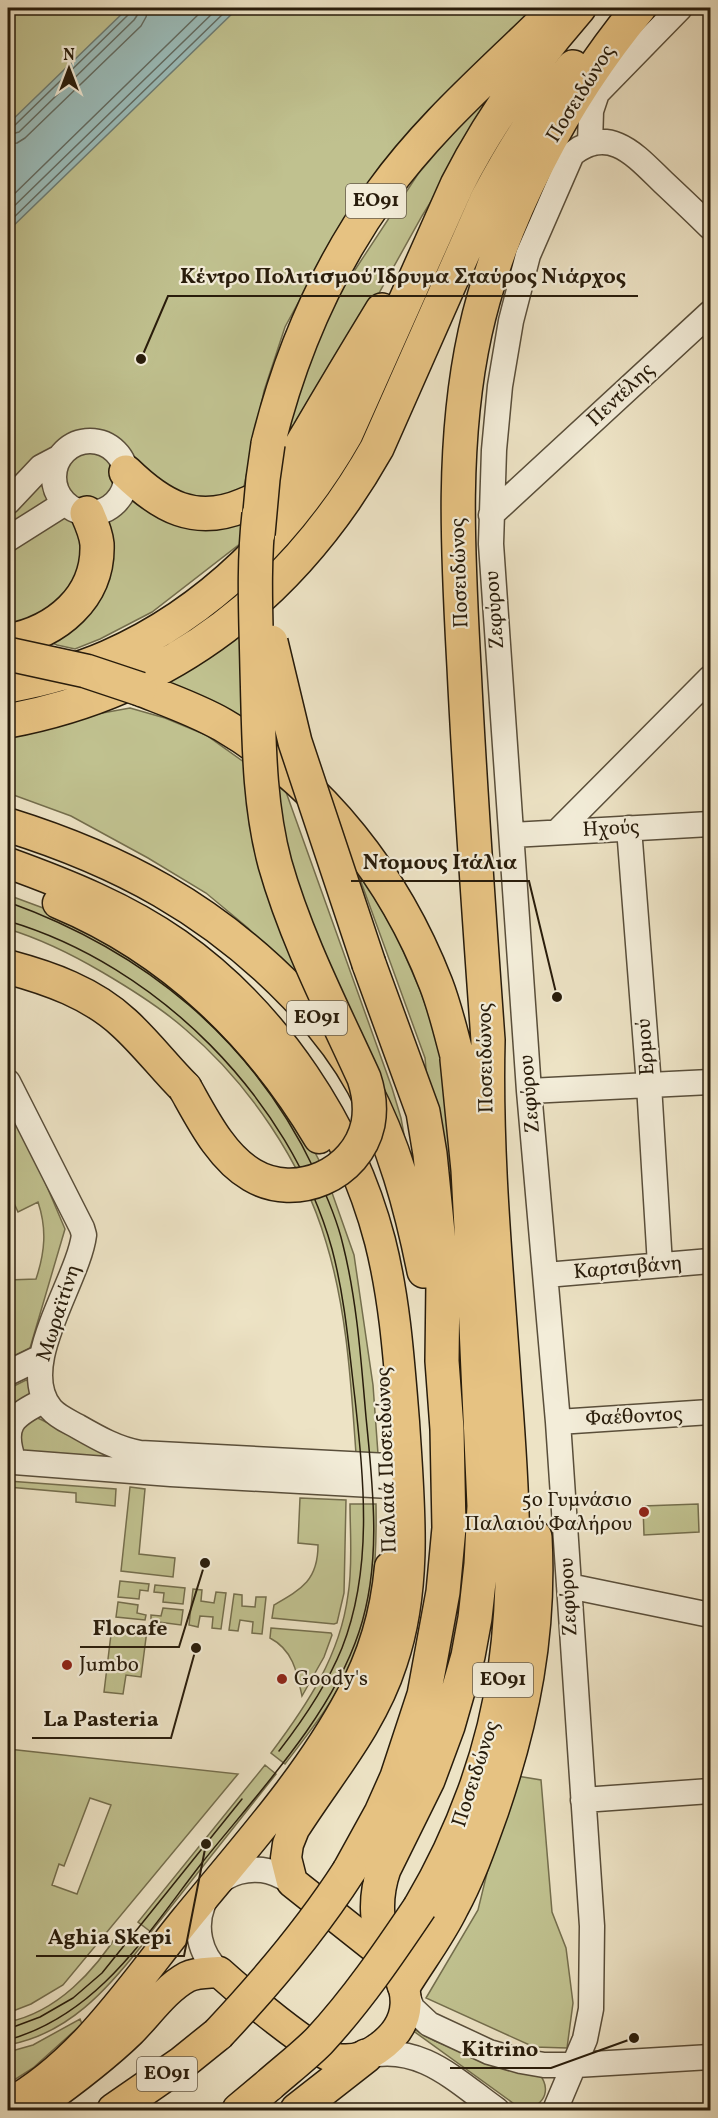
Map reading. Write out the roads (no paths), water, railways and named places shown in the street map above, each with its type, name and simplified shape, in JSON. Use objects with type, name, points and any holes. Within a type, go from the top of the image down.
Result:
[{"type":"highway","name":"ΕΟ91","points":[[114,2110],[182,2063],[218,2034],[261,1988],[328,1903],[375,1824],[397,1777],[412,1737],[431,1663],[443,1592],[449,1528],[447,1429],[442,1361],[442,1282],[435,1196],[425,1123],[295,742],[279,679],[262,590],[259,514],[268,444],[278,403],[295,353],[335,268],[376,201],[410,157],[442,121],[559,8]]},
{"type":"highway","points":[[8,687],[107,658],[162,628],[218,588],[290,516],[329,463],[346,434],[475,149],[533,62],[579,8]]},
{"type":"highway","points":[[8,721],[51,712],[87,701],[120,689],[153,673],[239,616],[316,539],[358,482],[377,448],[487,199],[510,157],[560,83],[603,31],[630,8]]},
{"type":"highway","name":"Ποσειδώνος","points":[[239,2110],[318,2042],[375,1972],[420,1907],[456,1836],[484,1760],[505,1672],[513,1557],[511,1481],[490,1180],[488,1040],[468,747],[458,523],[458,468],[475,334],[488,282],[508,225],[585,80],[639,8]]},
{"type":"highway","points":[[126,472],[154,497],[175,509],[191,513],[225,512],[250,503],[268,493],[293,458],[457,185]]},
{"type":"highway","points":[[8,641],[41,631],[62,618],[84,594],[94,567],[97,543],[94,531],[76,508]]},
{"type":"highway","points":[[8,967],[39,975],[66,986],[110,1011],[184,1088],[206,1124],[237,1163],[254,1176],[274,1184],[307,1184],[318,1181],[337,1170],[354,1154],[368,1123],[369,1101],[364,1078],[299,934],[275,862],[268,826],[259,739],[255,568],[259,514]]},
{"type":"highway","name":"Ποσειδώνος","points":[[8,654],[86,670],[172,701],[221,724],[258,748],[297,778],[318,798],[347,831],[377,872],[408,922],[447,1013],[490,1180]]},
{"type":"highway","name":"ΕΟ91","points":[[8,825],[97,856],[184,903],[238,941],[318,1019],[362,1084],[399,1167],[417,1234],[442,1361]]},
{"type":"highway","points":[[404,1985],[451,1910],[478,1851],[522,1711],[532,1643],[536,1598],[534,1508],[518,1343],[501,1118],[488,1040]]},
{"type":"highway","points":[[384,1955],[376,1911],[379,1882],[428,1780],[448,1726],[468,1656],[481,1564],[484,1506],[475,1316],[468,1170],[457,1059]]},
{"type":"highway","points":[[297,2110],[366,2056]]},
{"type":"main road","name":"Παλαιά Ποσειδώνος","points":[[8,862],[114,906],[177,944],[213,973],[252,1011],[304,1075],[328,1114],[353,1163],[379,1240],[398,1346],[399,1477],[389,1579],[379,1627],[363,1672],[341,1716],[315,1758],[154,1961],[76,2051],[23,2096],[8,2104]]},
{"type":"main road","name":"Παλαιά Ποσειδώνος","points":[[8,885],[74,910],[164,963],[191,984],[242,1032],[265,1059],[306,1116],[340,1178],[363,1246],[371,1279],[382,1348],[410,1555],[408,1582],[400,1633],[392,1663],[375,1704],[358,1735],[290,1836],[286,1858],[292,1881]]},
{"type":"main road","points":[[32,2110],[97,2062],[177,1984],[197,1974],[219,1972],[310,2046],[330,2057],[339,2059],[366,2056],[395,2035],[405,2012],[404,1985],[396,1968],[384,1955],[292,1881]]},
{"type":"street","points":[[680,8],[597,93],[591,111],[590,144],[602,142],[616,144],[630,151],[711,227]]},
{"type":"street","name":"Ζεφύρου","points":[[557,2108],[576,2066],[585,2039],[591,2008],[592,1926],[558,1422],[529,1091],[513,835],[490,544],[494,450],[500,386],[511,321],[528,255],[568,159],[578,149],[590,144]]},
{"type":"street","name":"Πεντέλης","points":[[491,515],[711,313]]},
{"type":"street","points":[[8,502],[41,467],[80,443],[92,441],[104,444],[118,455],[126,472],[126,483],[122,493],[108,508],[98,512],[76,508],[8,539]]},
{"type":"street","points":[[494,450],[503,468],[515,475],[531,478]]},
{"type":"street","points":[[60,457],[56,466],[55,486],[76,508]]},
{"type":"street","points":[[557,832],[711,678]]},
{"type":"street","name":"Ηχούς","points":[[513,835],[711,824]]},
{"type":"street","name":"Ερμού","points":[[629,828],[650,1085],[660,1265]]},
{"type":"street","name":"Μωραϊτίνη","points":[[8,1082],[84,1235],[40,1358],[40,1380],[45,1400]]},
{"type":"street","points":[[529,1091],[711,1082]]},
{"type":"street","name":"Καρτσιβάνη","points":[[546,1275],[711,1261]]},
{"type":"street","points":[[8,1373],[40,1358]]},
{"type":"street","points":[[154,1464],[109,1444],[56,1414],[45,1400],[18,1415],[10,1425],[8,1439],[11,1460],[154,1464],[399,1477]]},
{"type":"street","name":"Φαέθοντος","points":[[558,1422],[711,1412]]},
{"type":"street","points":[[568,1586],[711,1615]]},
{"type":"street","points":[[583,1800],[711,1791]]},
{"type":"street","points":[[219,1972],[205,1956],[198,1932],[200,1915],[210,1891],[230,1876],[246,1870],[271,1871],[292,1881]]},
{"type":"street","points":[[404,1985],[412,2008],[429,2024],[489,2052],[544,2065],[576,2066],[711,2057]]},
{"type":"street","points":[[366,2056],[392,2052],[429,2063],[497,2110]]},
{"type":"street","points":[[544,2065],[554,2072],[559,2080],[561,2087],[557,2108]]},
{"type":"water","points":[[128,8],[238,8],[8,231],[8,124]]},
{"type":"tram line","points":[[8,902],[58,922],[104,946],[148,974],[189,1005],[226,1040],[260,1080],[289,1123],[327,1198],[338,1226],[348,1266],[360,1352],[374,1525],[371,1579],[359,1632],[346,1664],[311,1725],[268,1783],[118,1969],[95,1992],[69,2012],[40,2028],[8,2040]]},
{"type":"tram line","points":[[8,921],[63,942],[116,970],[165,1004],[210,1045],[250,1090],[285,1140],[312,1193],[332,1249],[349,1342],[358,1430],[363,1493],[362,1556],[352,1618],[342,1648],[314,1702],[279,1751]]},
{"type":"tram line","points":[[8,2029],[40,2017],[73,1998],[102,1973],[242,1799]]},
{"type":"place","name":"Κέντρο Πολιτισμού Ίδρυμα Σταύρος Νιάρχος","points":[[141,359]]},
{"type":"place","name":"Ντομους Ιτάλια","points":[[557,997]]},
{"type":"place","name":"5ο Γυμνάσιο Παλαιού Φαλήρου","points":[[644,1512]]},
{"type":"place","name":"Flocafe","points":[[205,1563]]},
{"type":"place","name":"La Pasteria","points":[[196,1648]]},
{"type":"place","name":"Jumbo","points":[[67,1665]]},
{"type":"place","name":"Goody's","points":[[282,1679]]},
{"type":"place","name":"Aghia Skepi","points":[[206,1844]]},
{"type":"place","name":"Kitrino","points":[[634,2038]]}]
